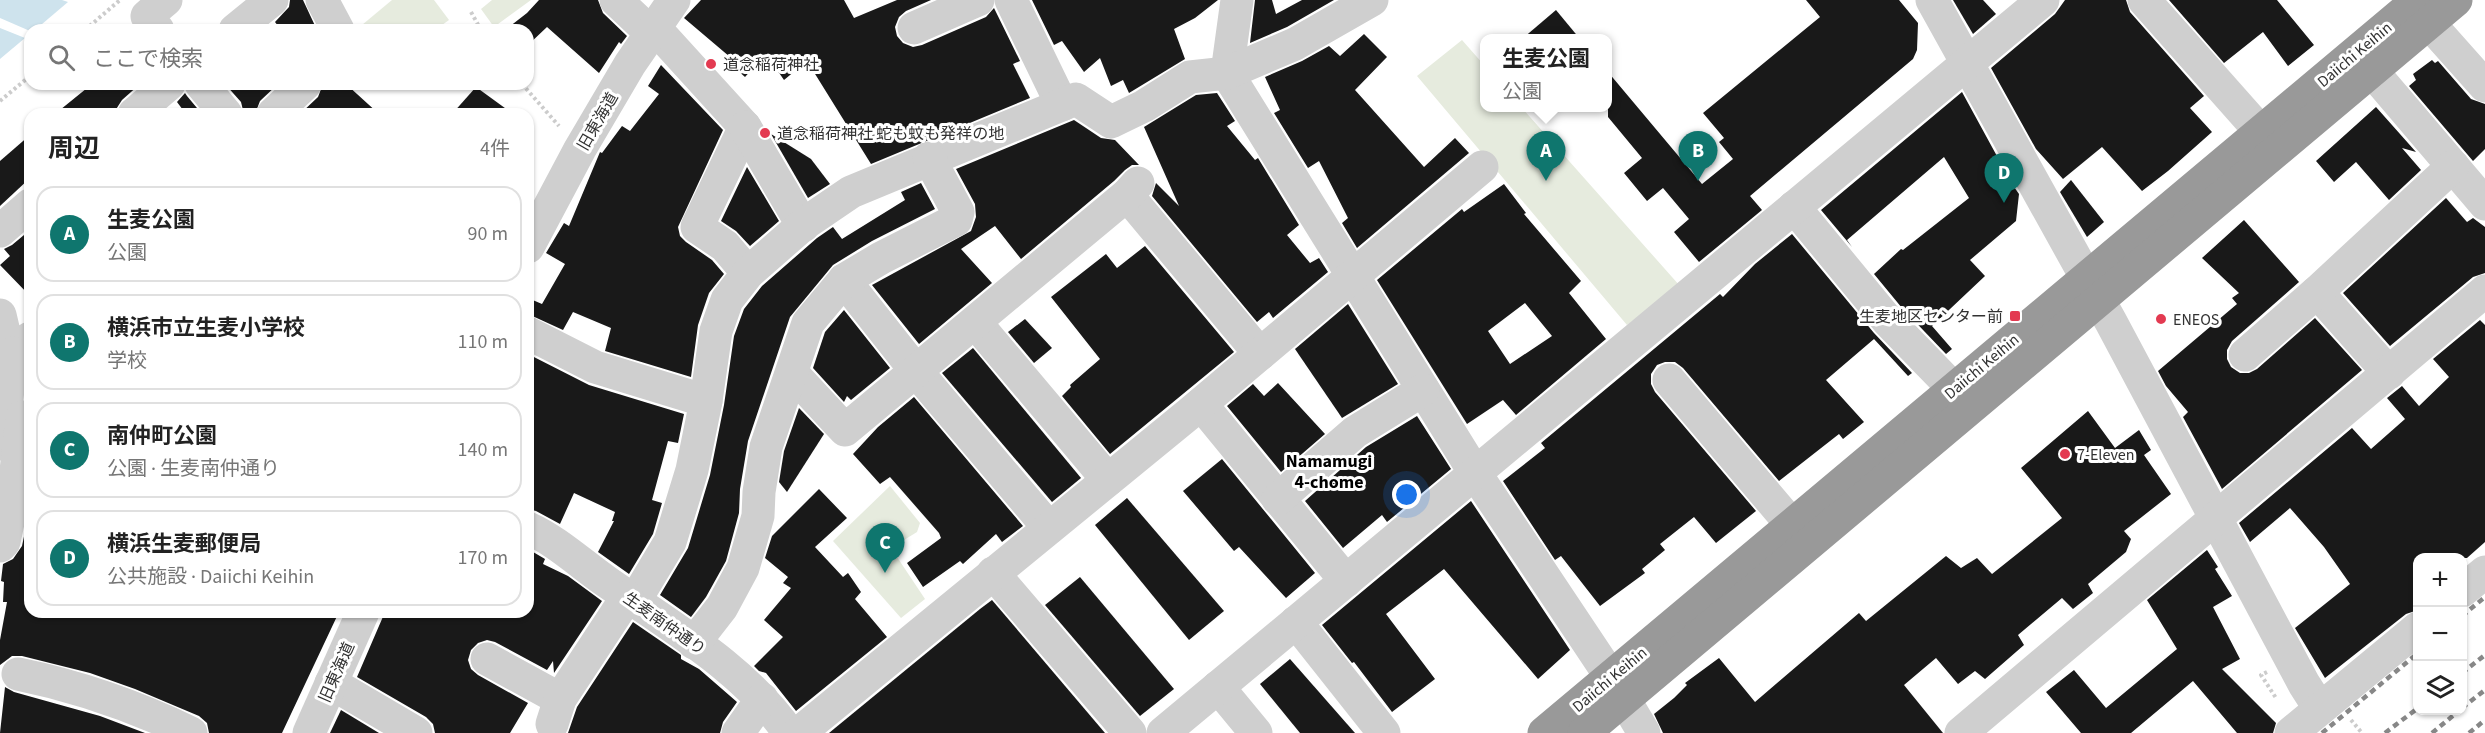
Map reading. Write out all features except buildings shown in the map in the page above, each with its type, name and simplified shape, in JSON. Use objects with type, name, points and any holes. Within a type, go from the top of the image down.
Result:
[{"type":"highway","name":"Daiichi Keihin","points":[[1584,733],[1618,688],[1792,525],[1954,389],[2092,289],[2261,132],[2423,11],[2456,0]]},
{"type":"highway","name":"Daiichi Keihin","points":[[1544,733],[1618,688],[2092,289],[2371,70],[2423,11]]},
{"type":"street","points":[[153,24],[147,16],[166,0]]},
{"type":"street","points":[[242,24],[272,0]]},
{"type":"street","points":[[322,0],[335,24]]},
{"type":"street","points":[[616,0],[651,33],[663,38],[745,127],[802,226]]},
{"type":"street","name":"旧東海道","points":[[534,236],[580,148],[630,64],[674,0]]},
{"type":"street","points":[[914,28],[978,0]]},
{"type":"street","points":[[1011,0],[1062,105]]},
{"type":"street","points":[[1237,0],[1227,73],[1475,473],[1618,688],[1644,733]]},
{"type":"street","points":[[1932,0],[2092,289],[2312,696]]},
{"type":"street","points":[[1163,733],[2043,0]]},
{"type":"street","points":[[2144,0],[2261,132]]},
{"type":"street","points":[[487,659],[556,722],[631,599],[670,542],[692,470],[706,401],[716,331],[727,300],[748,273],[802,226],[851,192],[1076,99],[1111,122],[1144,106],[1190,76],[1227,73],[1295,44],[1366,3]]},
{"type":"street","points":[[2423,11],[2485,86]]},
{"type":"street","points":[[2371,70],[2485,204]]},
{"type":"street","points":[[141,108],[162,90]]},
{"type":"street","points":[[206,90],[221,108]]},
{"type":"street","points":[[279,108],[299,90]]},
{"type":"street","points":[[745,127],[697,227],[724,246],[748,273]]},
{"type":"street","points":[[694,643],[722,608],[743,568],[758,516],[766,447],[808,323],[844,280],[881,258],[956,220],[958,212],[929,159]]},
{"type":"street","points":[[2245,355],[2453,166]]},
{"type":"street","points":[[799,733],[1201,404],[1482,167]]},
{"type":"street","points":[[792,373],[845,430],[1133,189],[1260,354]]},
{"type":"street","points":[[1794,207],[1888,321],[1954,389]]},
{"type":"street","points":[[0,231],[24,210]]},
{"type":"street","points":[[844,280],[916,371],[1049,528]]},
{"type":"street","points":[[1961,733],[2485,291]]},
{"type":"street","points":[[2317,292],[2388,373]]},
{"type":"street","points":[[0,315],[7,345],[21,346],[0,464]]},
{"type":"street","points":[[975,322],[1108,480]]},
{"type":"street","points":[[534,336],[595,367],[706,401]]},
{"type":"street","points":[[1669,380],[1792,525]]},
{"type":"street","points":[[1278,499],[1355,432],[1423,390]]},
{"type":"street","points":[[1201,404],[1346,581]]},
{"type":"street","points":[[0,546],[4,542],[13,498],[22,417],[24,418]]},
{"type":"street","name":"生麦南仲通り","points":[[534,531],[555,543],[718,660],[762,699],[789,733]]},
{"type":"street","points":[[2467,588],[2485,572]]},
{"type":"street","points":[[993,573],[1130,733]]},
{"type":"street","name":"旧東海道","points":[[309,733],[360,618]]},
{"type":"street","points":[[1296,622],[1384,733]]},
{"type":"street","points":[[2291,733],[2312,696],[2413,631]]},
{"type":"street","points":[[18,674],[44,680],[153,715],[191,733]]},
{"type":"street","points":[[331,682],[416,733]]},
{"type":"street","points":[[1218,687],[1256,733]]},
{"type":"street","points":[[738,733],[762,699]]},
{"type":"path","points":[[92,24],[120,0]]},
{"type":"path","points":[[471,12],[478,24]]},
{"type":"path","points":[[0,101],[24,81]]},
{"type":"path","points":[[527,90],[580,148]]},
{"type":"shaded area","points":[[392,0],[434,0],[449,20],[443,24],[363,24]]},
{"type":"shaded area","points":[[492,0],[531,0],[498,24],[492,24],[481,9]]},
{"type":"shaded area","points":[[1462,40],[1480,60],[1480,112],[1526,112],[1680,286],[1627,325],[1417,76]]},
{"type":"shaded area","points":[[890,486],[920,523],[917,532],[891,548],[925,599],[901,618],[833,541]]},
{"type":"water","points":[[0,0],[62,0],[68,2],[42,24],[24,24],[24,28],[0,18]]},
{"type":"water","points":[[0,28],[24,38],[24,39],[0,59]]},
{"type":"railway","points":[[2467,612],[2485,597]]},
{"type":"railway","points":[[2467,669],[2485,655]]},
{"type":"railway","points":[[2322,733],[2413,657]]},
{"type":"railway","points":[[2467,704],[2485,690]]},
{"type":"railway","points":[[2385,733],[2413,712]]},
{"type":"railway","points":[[2432,733],[2454,715]]},
{"type":"railway","points":[[2469,733],[2485,720]]},
{"type":"place","name":"道念稲荷神社","points":[[711,64]]},
{"type":"place","name":"道念稲荷神社 蛇も蚊も発祥の地","points":[[765,133]]},
{"type":"place","name":"生麦公園","points":[[1546,181]]},
{"type":"place","name":"横浜市立生麦小学校","points":[[1698,181]]},
{"type":"place","name":"横浜生麦郵便局","points":[[2004,203]]},
{"type":"place","name":"生麦地区センター前","points":[[2015,316]]},
{"type":"place","name":"ENEOS","points":[[2161,319]]},
{"type":"place","name":"7-Eleven","points":[[2065,454]]},
{"type":"place","name":"南仲町公園","points":[[885,573]]},
{"type":"district","name":"Namamugi 4-chome","points":[[1329,471]]}]
